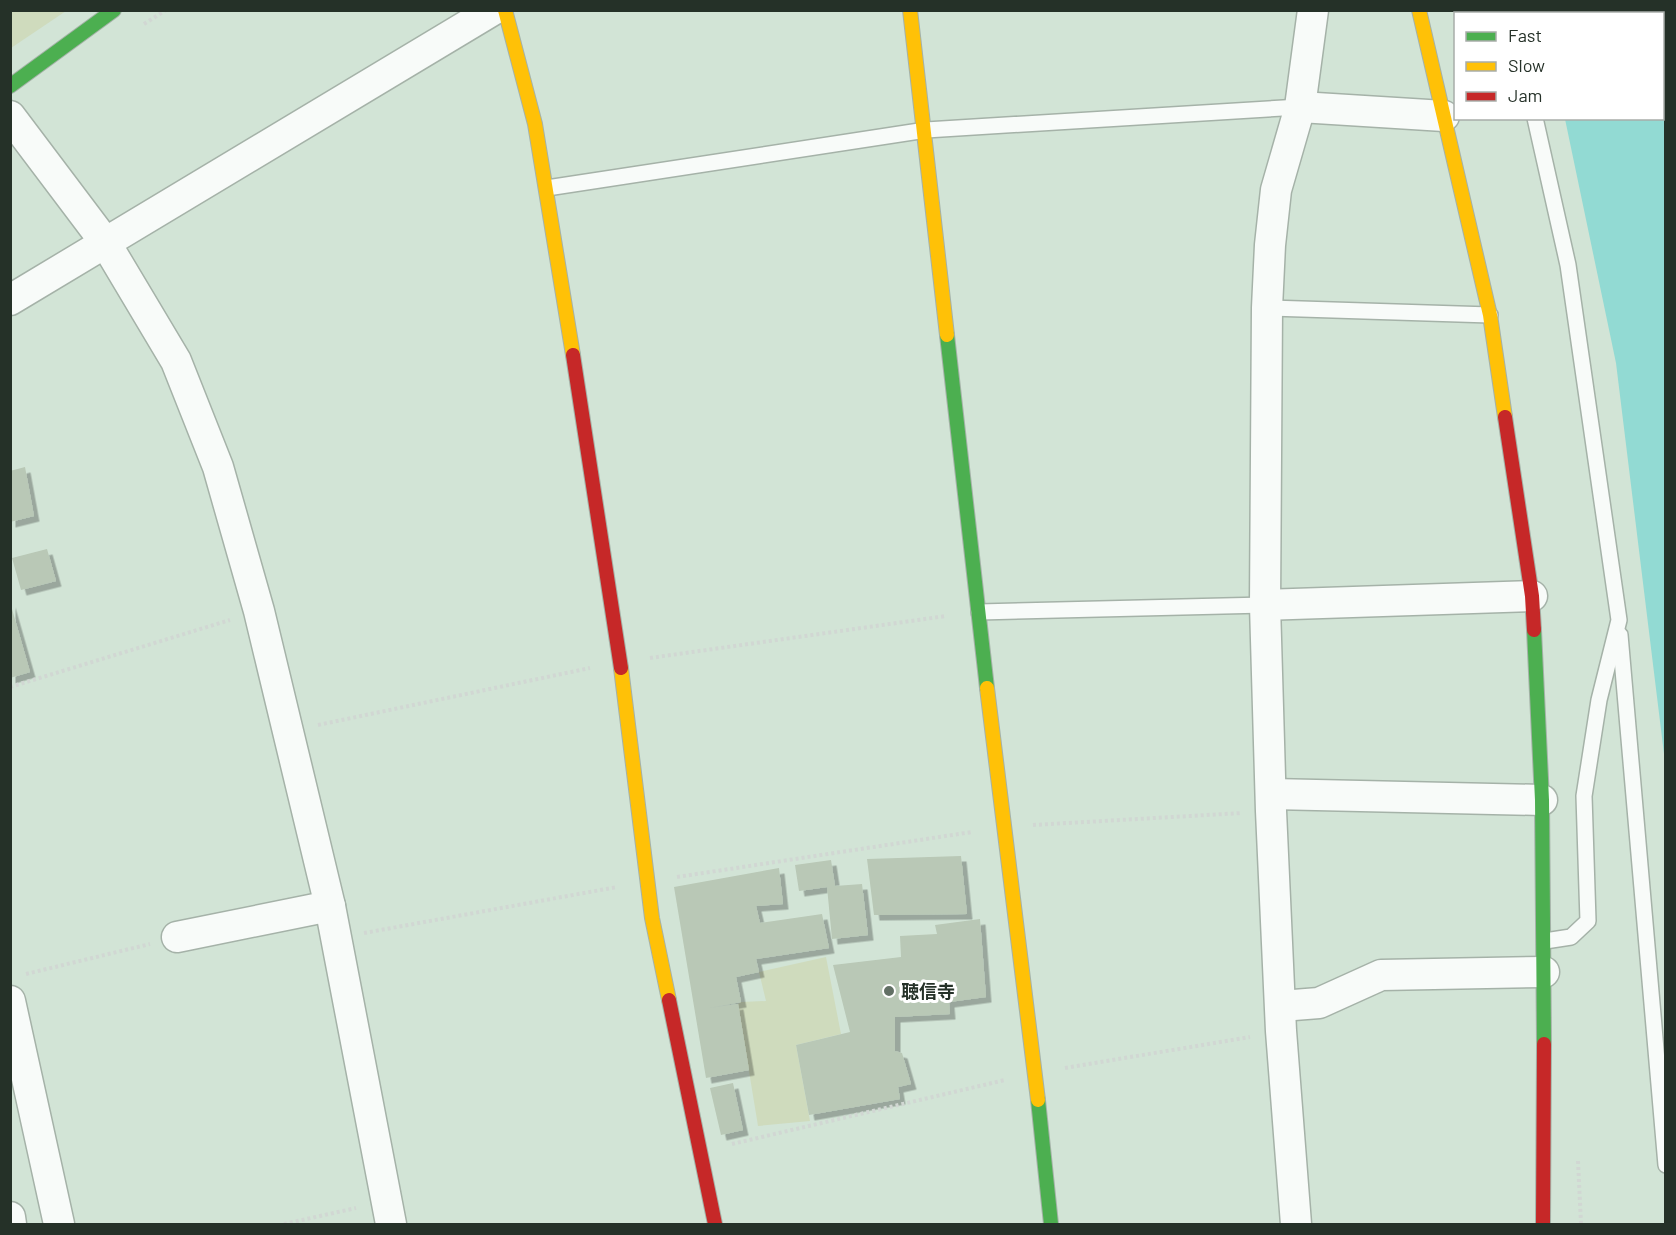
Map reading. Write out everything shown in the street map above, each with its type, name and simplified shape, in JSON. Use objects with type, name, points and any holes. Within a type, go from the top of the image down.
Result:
[{"type":"street","points":[[10,86],[114,10]]},
{"type":"street","points":[[10,300],[318,118],[493,10]]},
{"type":"street","points":[[505,10],[536,124],[620,662],[652,918],[715,1224]]},
{"type":"street","points":[[910,10],[926,130],[1003,827],[1035,1073],[1051,1224]]},
{"type":"street","points":[[1296,1224],[1281,1019],[1271,803],[1265,604],[1267,308],[1276,190],[1300,107],[1314,10]]},
{"type":"street","points":[[1419,10],[1490,315],[1532,596],[1542,800],[1545,941],[1543,1224]]},
{"type":"street","points":[[1300,107],[1444,116]]},
{"type":"street","points":[[10,116],[105,242],[176,361],[218,467],[260,611],[330,906],[389,1213]]},
{"type":"street","points":[[1265,604],[1532,596]]},
{"type":"street","points":[[1271,803],[1542,800]]},
{"type":"street","points":[[177,937],[330,906]]},
{"type":"street","points":[[1281,1019],[1381,975],[1544,972]]},
{"type":"street","points":[[16,988],[59,1224]]},
{"type":"street","points":[[10,1217],[11,1224]]},
{"type":"lane","points":[[547,188],[926,130],[1300,107]]},
{"type":"lane","points":[[1535,120],[1568,265],[1619,620],[1665,1165]]},
{"type":"lane","points":[[1267,308],[1490,315]]},
{"type":"lane","points":[[979,612],[1265,604]]},
{"type":"lane","points":[[1545,941],[1571,937],[1588,921],[1584,796],[1599,700],[1619,620]]},
{"type":"path","points":[[10,687],[260,611]]},
{"type":"path","points":[[288,732],[620,662],[979,612]]},
{"type":"path","points":[[337,938],[647,882],[1003,827],[1271,803]]},
{"type":"path","points":[[16,988],[177,937]]},
{"type":"path","points":[[699,1152],[1035,1073],[1281,1019]]},
{"type":"path","points":[[284,1224],[389,1213]]},
{"type":"green space","points":[[11,10],[66,10],[66,11],[11,48]]},
{"type":"green space","points":[[826,957],[841,1034],[796,1045],[810,1121],[758,1126],[738,1004],[766,1001],[759,972]]},
{"type":"water","points":[[1665,11],[1665,762],[1616,363],[1565,120],[1664,120],[1664,12],[1540,12]]},
{"type":"building","points":[[25,467],[34,516],[10,522],[10,471]]},
{"type":"building","points":[[47,549],[56,581],[21,590],[12,558]]},
{"type":"building","points":[[10,602],[30,672],[10,678]]},
{"type":"building","points":[[961,856],[967,914],[874,915],[867,859]]},
{"type":"building","points":[[831,860],[835,886],[862,884],[868,935],[832,939],[827,887],[799,891],[795,865]]},
{"type":"building","points":[[779,868],[783,904],[756,906],[760,923],[822,914],[829,948],[756,959],[759,972],[736,977],[741,1002],[709,1008],[738,1004],[749,1070],[706,1078],[674,887]]},
{"type":"building","points":[[980,919],[986,997],[949,1002],[950,1014],[895,1017],[895,1051],[902,1053],[911,1084],[898,1087],[900,1099],[809,1115],[796,1045],[850,1032],[833,965],[901,957],[900,936],[937,934],[935,925]]},
{"type":"building","points":[[733,1083],[743,1130],[721,1135],[710,1088]]},
{"type":"traffic: fast","points":[[10,86],[114,10]]},
{"type":"traffic: fast","points":[[947,335],[987,688]]},
{"type":"traffic: fast","points":[[1534,630],[1542,800],[1544,1044]]},
{"type":"traffic: fast","points":[[1038,1100],[1051,1224]]},
{"type":"traffic: slow","points":[[505,10],[535,124],[573,355]]},
{"type":"traffic: slow","points":[[910,10],[947,335]]},
{"type":"traffic: slow","points":[[1419,10],[1490,315],[1505,417]]},
{"type":"traffic: slow","points":[[621,668],[652,918],[669,1000]]},
{"type":"traffic: slow","points":[[987,688],[1038,1100]]},
{"type":"traffic: jam","points":[[573,355],[621,668]]},
{"type":"traffic: jam","points":[[1505,417],[1532,596],[1534,630]]},
{"type":"traffic: jam","points":[[669,1000],[715,1224]]},
{"type":"traffic: jam","points":[[1543,1224],[1544,1044]]},
{"type":"place","name":"聴信寺","points":[[889,991]]}]
